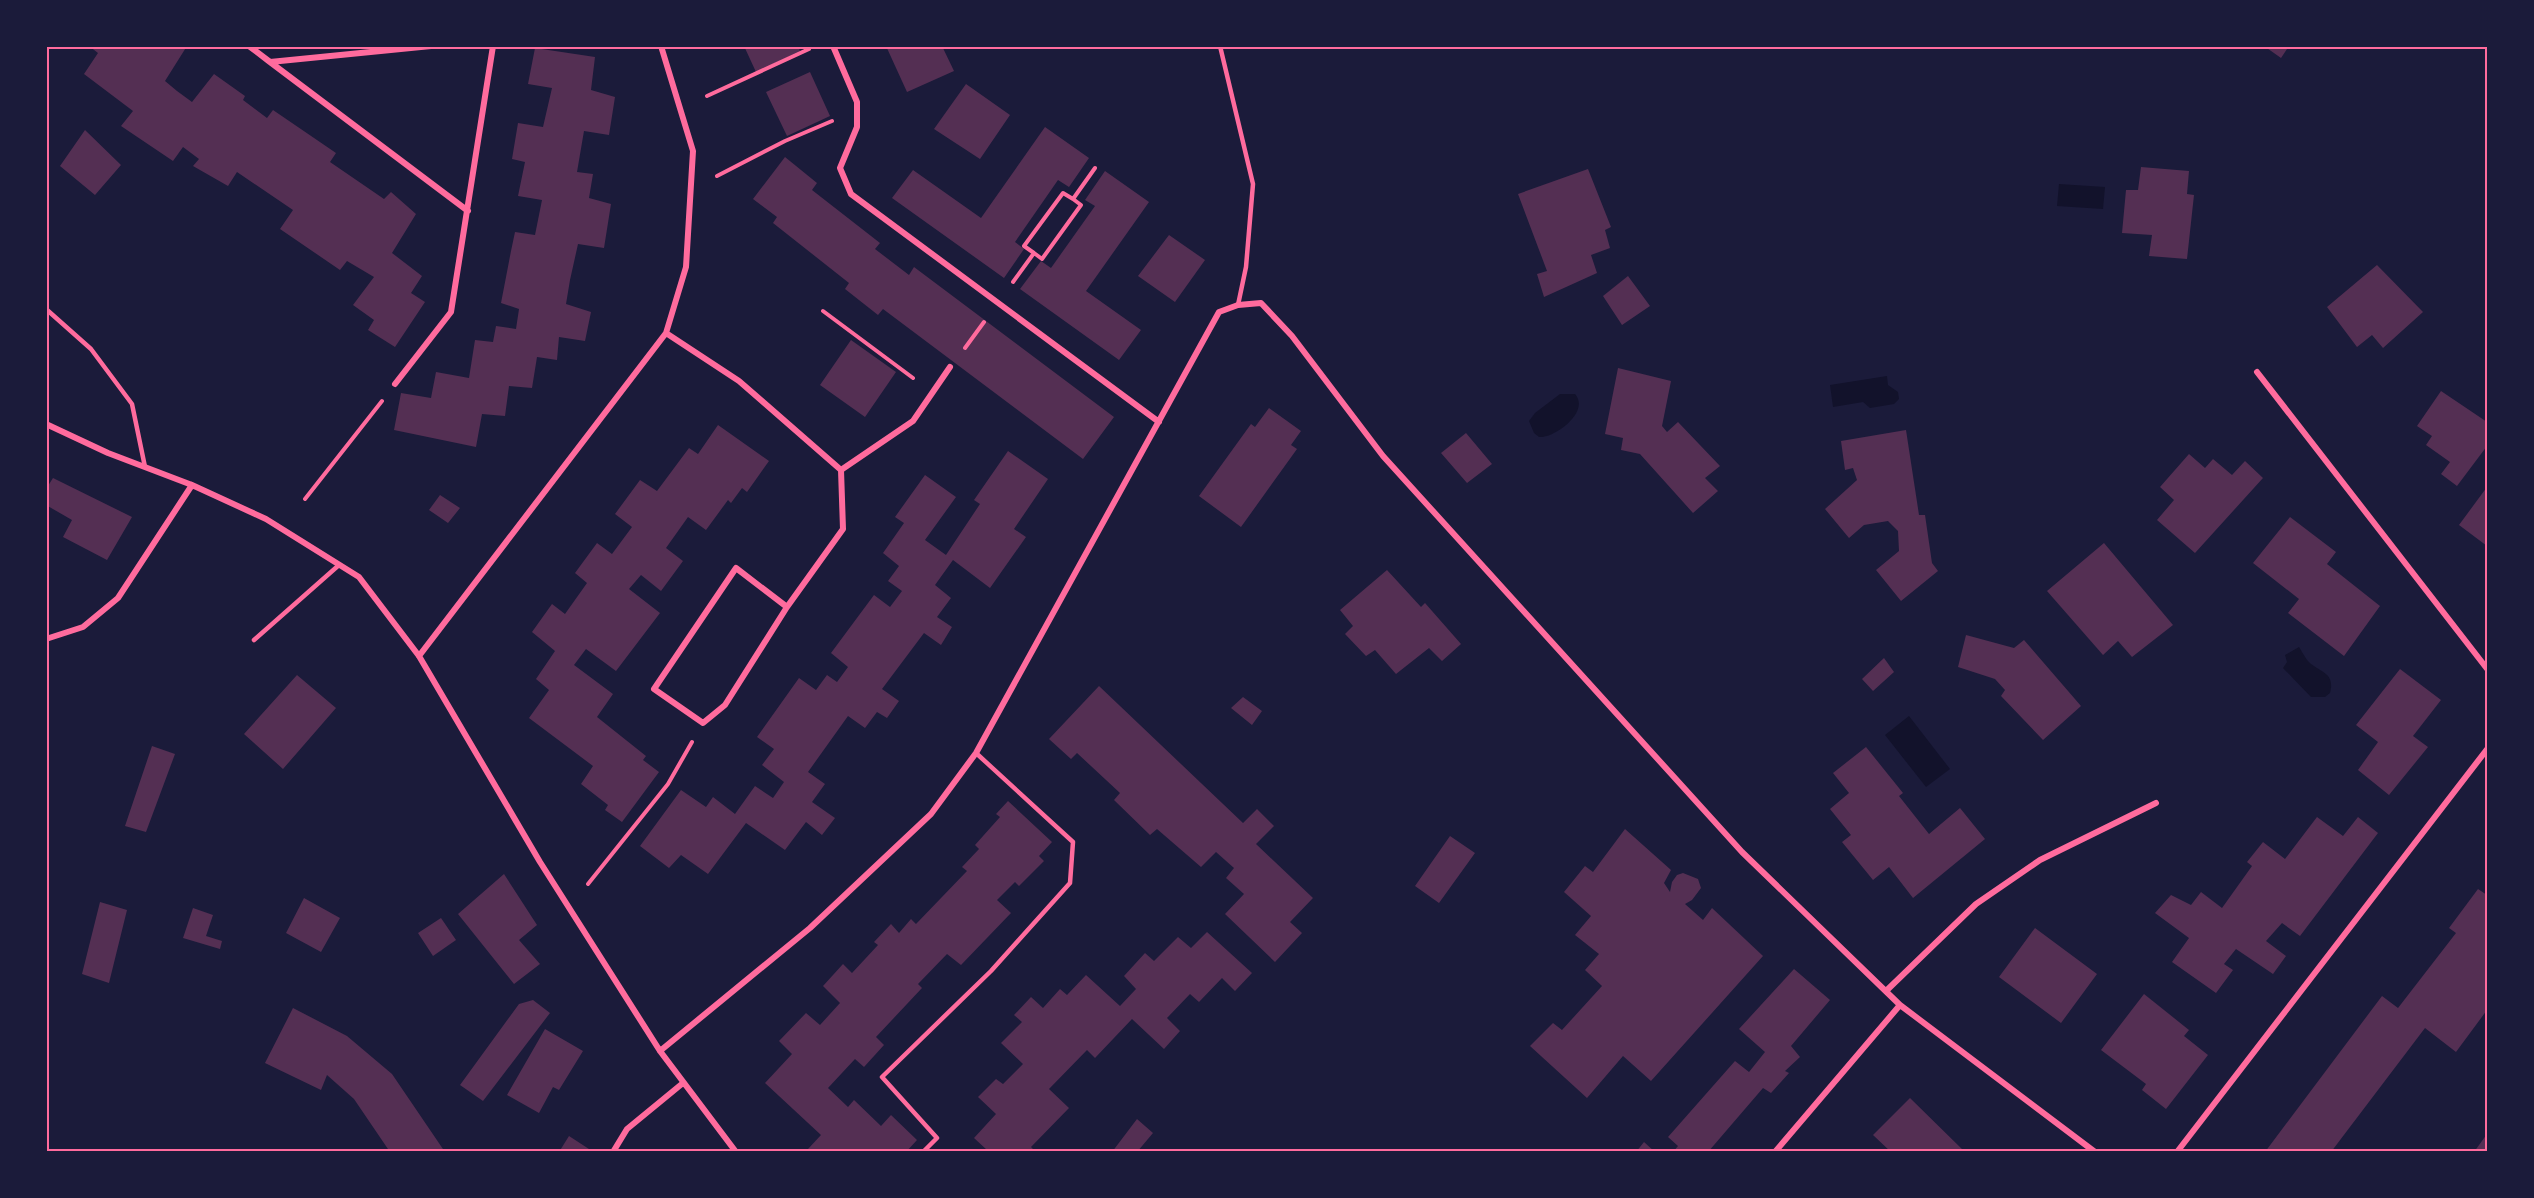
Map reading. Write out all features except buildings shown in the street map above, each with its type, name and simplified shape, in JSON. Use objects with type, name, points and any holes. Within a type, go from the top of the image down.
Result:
[{"type":"street","points":[[249,46],[468,211]]},
{"type":"street","points":[[270,62],[431,46]]},
{"type":"street","points":[[395,384],[451,312],[493,46]]},
{"type":"street","points":[[419,656],[666,333],[686,267],[693,151],[661,46]]},
{"type":"street","points":[[833,46],[857,102],[857,127],[840,168],[851,194],[1159,422]]},
{"type":"street","points":[[660,1051],[810,928],[931,814],[976,753],[1219,312],[1238,305],[1261,303],[1292,336],[1383,456],[1742,852],[1900,1005],[2095,1152]]},
{"type":"street","points":[[666,333],[740,381],[841,470],[843,529],[787,607],[725,705],[703,723],[654,689],[735,568],[787,607]]},
{"type":"street","points":[[841,470],[913,421],[950,367]]},
{"type":"street","points":[[2257,372],[2487,670]]},
{"type":"street","points":[[46,424],[108,453],[192,485],[266,519],[359,577],[419,656],[540,862],[660,1051],[736,1152]]},
{"type":"street","points":[[46,639],[83,627],[118,598],[192,485]]},
{"type":"street","points":[[2176,1152],[2487,748]]},
{"type":"street","points":[[1886,991],[1976,904],[2040,861],[2156,803]]},
{"type":"street","points":[[1775,1152],[1900,1005]]},
{"type":"street","points":[[613,1152],[627,1129],[682,1083]]},
{"type":"street","points":[[1780,1145],[1786,1152]]},
{"type":"lane","points":[[1220,46],[1253,184],[1246,267],[1238,305]]},
{"type":"lane","points":[[46,309],[91,349],[132,404],[145,467]]},
{"type":"lane","points":[[254,640],[339,565]]},
{"type":"lane","points":[[923,1152],[937,1138],[882,1077],[991,971],[1070,883],[1073,842],[976,753]]},
{"type":"path","points":[[707,96],[815,46]]},
{"type":"path","points":[[715,177],[785,141],[857,110]]},
{"type":"path","points":[[1073,199],[1095,168]]},
{"type":"path","points":[[1063,193],[1081,205],[1042,259],[1034,253],[1024,246],[1063,193]]},
{"type":"path","points":[[1013,282],[1034,253]]},
{"type":"path","points":[[823,311],[933,393]]},
{"type":"path","points":[[964,349],[977,332]]},
{"type":"path","points":[[305,499],[395,384]]},
{"type":"path","points":[[588,884],[668,784],[703,723]]},
{"type":"shaded area","points":[[2059,184],[2105,187],[2103,209],[2057,206]]},
{"type":"shaded area","points":[[1887,376],[1888,385],[1898,392],[1899,399],[1894,404],[1870,408],[1863,402],[1833,407],[1830,385]]},
{"type":"shaded area","points":[[1560,394],[1575,394],[1579,401],[1578,409],[1561,429],[1553,434],[1539,437],[1534,433],[1529,421],[1535,413]]},
{"type":"shaded area","points":[[2299,647],[2309,662],[2329,678],[2330,693],[2325,697],[2311,697],[2283,668],[2287,662],[2285,655]]},
{"type":"shaded area","points":[[1909,716],[1950,769],[1926,787],[1885,735]]}]
